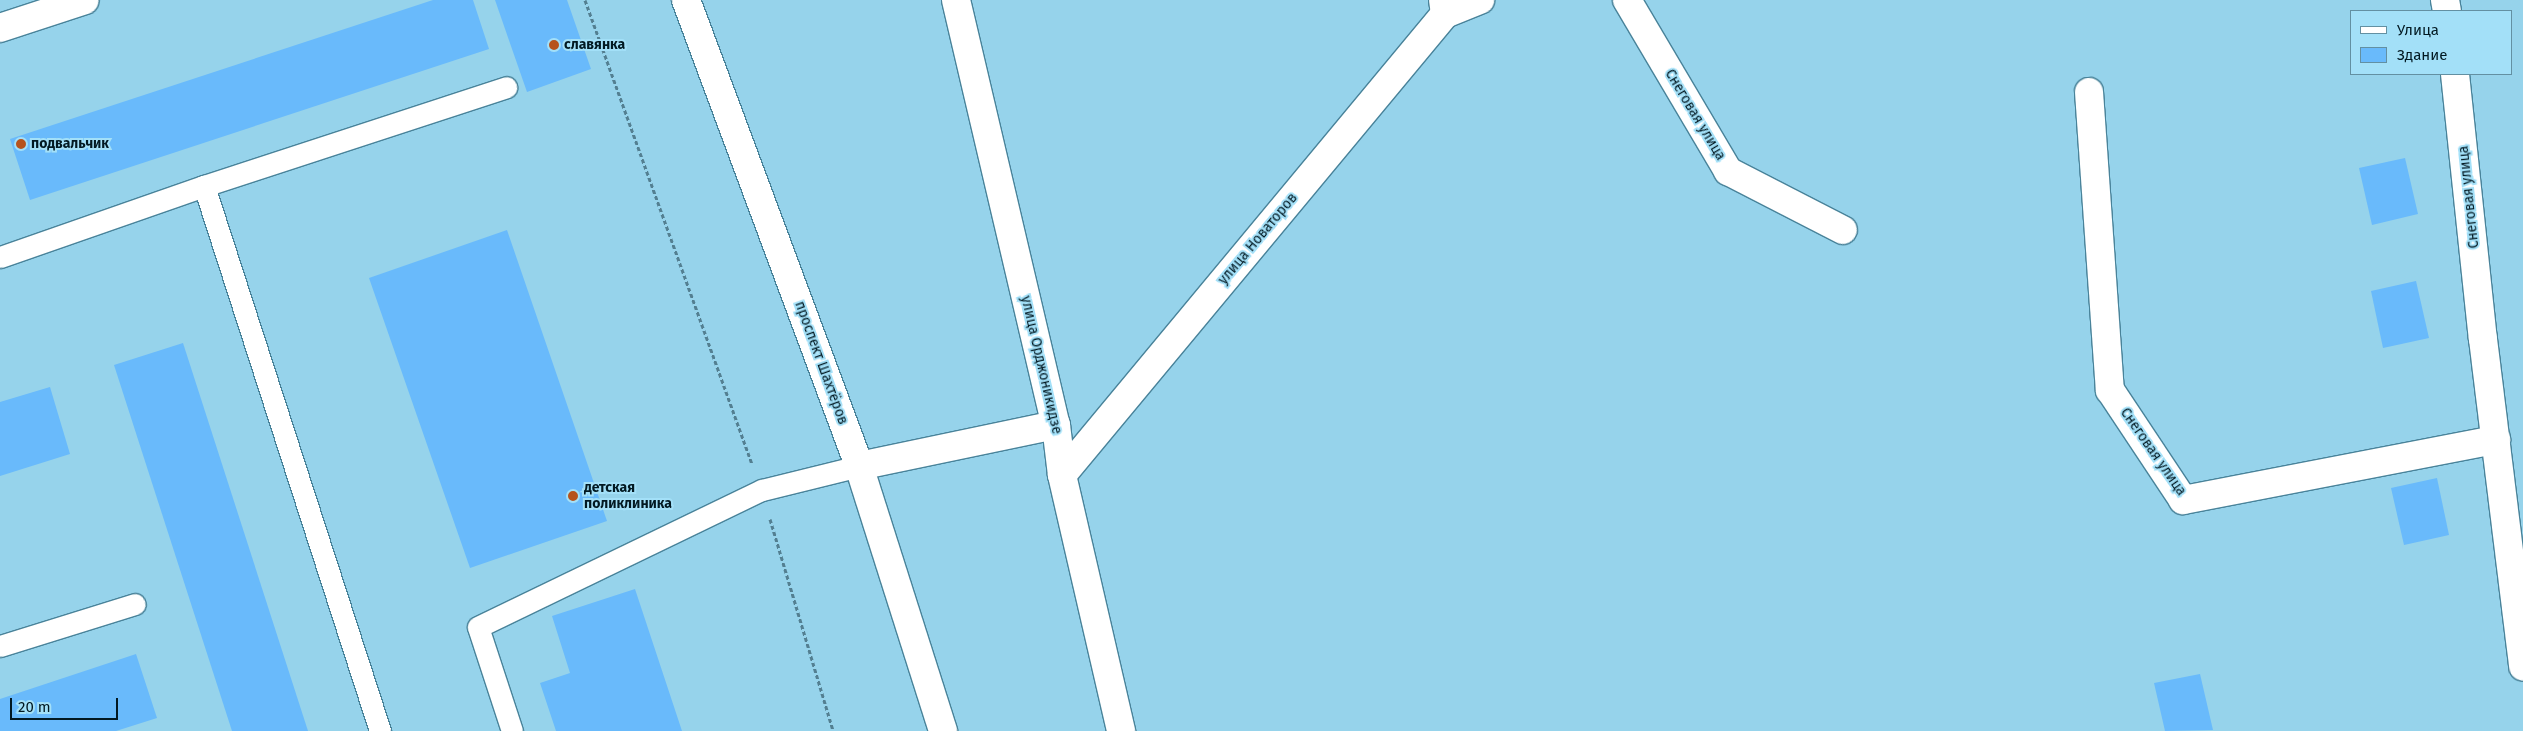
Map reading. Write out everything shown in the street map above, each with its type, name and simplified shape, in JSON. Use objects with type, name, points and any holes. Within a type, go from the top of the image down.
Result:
[{"type":"street","points":[[0,28],[85,0]]},
{"type":"street","name":"проспект Шахтёров","points":[[686,0],[859,466],[943,731]]},
{"type":"street","name":"улица Орджоникидзе","points":[[956,0],[1056,425],[1062,475],[1121,731]]},
{"type":"street","points":[[1444,7],[1480,0]]},
{"type":"street","name":"Снеговая улица","points":[[1627,0],[1728,171],[1843,230]]},
{"type":"street","name":"улица Новаторов","points":[[1062,475],[1444,7]]},
{"type":"street","name":"Снеговая улица","points":[[2455,75],[2523,667]]},
{"type":"street","name":"Снеговая улица","points":[[2089,92],[2110,390],[2183,500],[2496,440]]},
{"type":"street","points":[[859,466],[1056,425]]},
{"type":"lane","points":[[0,257],[204,186],[506,87]]},
{"type":"lane","points":[[204,186],[380,731]]},
{"type":"lane","points":[[512,731],[478,627],[762,490],[859,466]]},
{"type":"lane","points":[[0,646],[135,604]]},
{"type":"path","points":[[585,0],[762,490],[833,731]]},
{"type":"building","points":[[433,0],[473,0],[489,49],[30,200],[10,139]]},
{"type":"building","points":[[495,0],[567,0],[591,69],[527,92]]},
{"type":"building","points":[[2405,158],[2418,214],[2372,225],[2359,168]]},
{"type":"building","points":[[507,230],[607,521],[470,568],[369,278]]},
{"type":"building","points":[[2416,281],[2429,338],[2383,348],[2371,291]]},
{"type":"building","points":[[183,343],[308,731],[232,731],[114,365]]},
{"type":"building","points":[[50,387],[70,454],[0,476],[0,402]]},
{"type":"building","points":[[2437,478],[2449,535],[2404,545],[2391,488]]},
{"type":"building","points":[[635,589],[682,731],[556,731],[540,683],[570,673],[552,616]]},
{"type":"building","points":[[136,654],[157,718],[116,731],[0,731],[0,699]]},
{"type":"building","points":[[2200,674],[2213,730],[2165,731],[2154,683]]},
{"type":"place","name":"славянка","points":[[554,45]]},
{"type":"place","name":"подвальчик","points":[[21,144]]},
{"type":"place","name":"детская поликлиника","points":[[573,496]]}]
